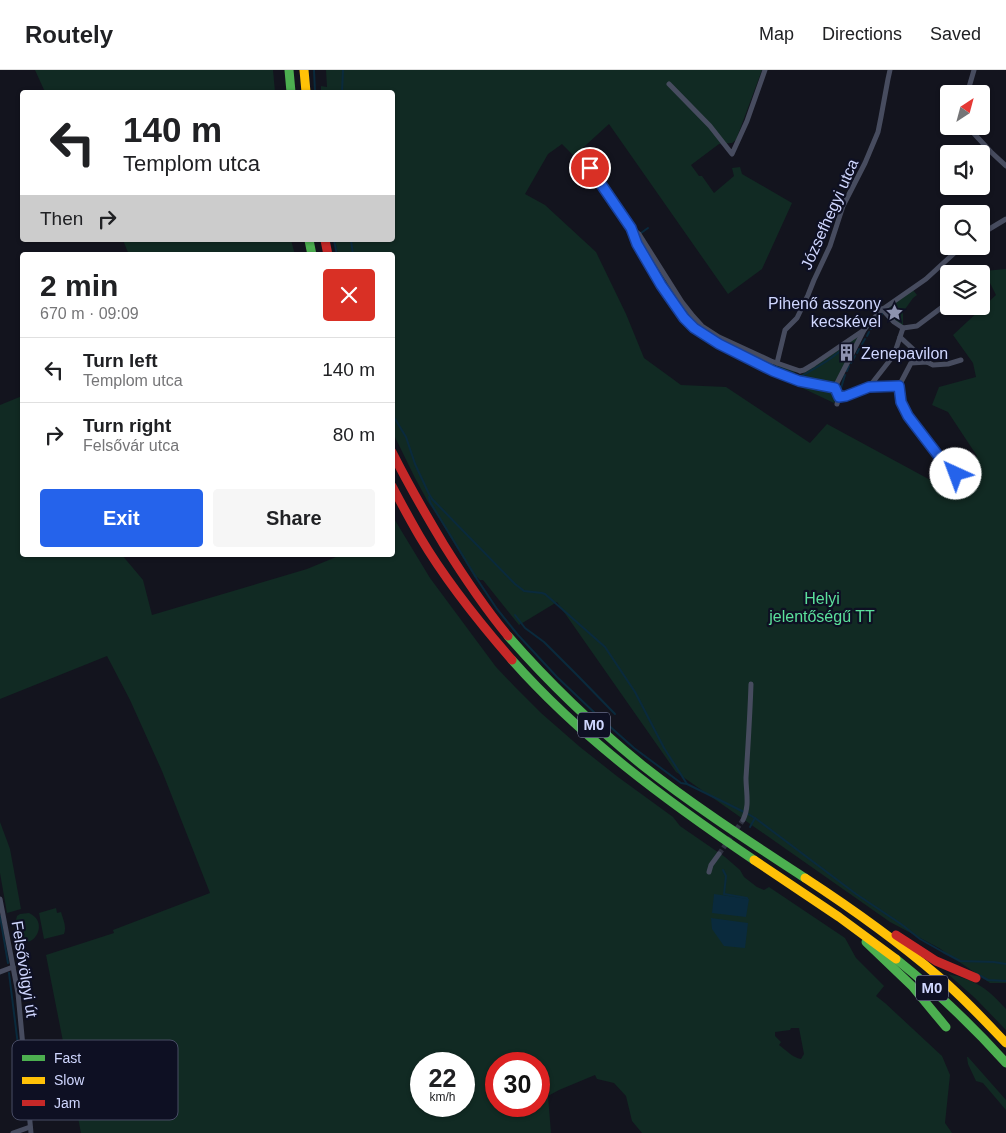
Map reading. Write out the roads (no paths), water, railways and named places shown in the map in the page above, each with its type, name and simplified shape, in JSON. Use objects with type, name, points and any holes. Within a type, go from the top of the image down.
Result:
[{"type":"highway","points":[[289,70],[291,90]]},
{"type":"highway","points":[[304,70],[306,90]]},
{"type":"highway","name":"M0","points":[[395,458],[433,527],[482,602],[528,660],[557,690],[603,733],[667,784],[904,948],[946,983],[1006,1043]]},
{"type":"highway","name":"M0","points":[[395,491],[434,558],[471,611],[511,659],[552,703],[587,736],[633,774],[697,821],[848,924],[904,965],[941,996],[1006,1063]]},
{"type":"highway","points":[[848,924],[906,980],[946,1027]]},
{"type":"highway","points":[[871,924],[888,930],[936,961],[976,978]]},
{"type":"street","points":[[669,84],[705,121],[732,154],[747,121],[765,70]]},
{"type":"street","name":"Józsefhegyi utca","points":[[778,363],[785,330],[797,318],[808,295],[830,246],[843,206],[865,163],[878,132],[890,70]]},
{"type":"street","points":[[970,85],[974,70]]},
{"type":"street","points":[[975,135],[1006,166]]},
{"type":"street","points":[[582,157],[631,228],[637,244],[661,285],[684,318],[694,328],[741,356],[773,371],[835,388],[839,397],[837,404]]},
{"type":"street","points":[[990,229],[1006,219]]},
{"type":"street","points":[[631,228],[639,234],[682,302],[702,326],[719,338],[778,363],[798,377]]},
{"type":"street","points":[[835,388],[864,330],[882,309],[930,276],[952,255]]},
{"type":"street","points":[[882,309],[894,322],[903,328],[917,326],[940,309]]},
{"type":"street","points":[[869,387],[894,355],[903,328]]},
{"type":"street","points":[[798,377],[804,370],[864,330]]},
{"type":"street","points":[[900,336],[933,366],[961,360]]},
{"type":"street","points":[[927,362],[911,363],[899,386],[901,402],[908,416],[947,467],[956,474]]},
{"type":"street","points":[[839,397],[869,387],[899,386]]},
{"type":"street","points":[[745,815],[748,807],[746,787],[751,684]]},
{"type":"street","points":[[709,872],[718,854]]},
{"type":"street","name":"Felsővölgyi út","points":[[0,899],[18,993],[23,1040]]},
{"type":"street","points":[[0,972],[13,967]]},
{"type":"street","name":"Felsővölgyi út","points":[[30,1120],[31,1133]]},
{"type":"street","points":[[13,1133],[30,1127]]},
{"type":"water","points":[[714,894],[749,899],[746,917],[712,913]]},
{"type":"water","points":[[711,918],[748,923],[745,948],[724,946],[712,929]]},
{"type":"waterway","points":[[314,70],[315,90]]},
{"type":"waterway","points":[[342,90],[343,70]]},
{"type":"waterway","points":[[641,233],[648,228]]},
{"type":"waterway","points":[[638,235],[637,237],[641,244],[685,313],[704,332]]},
{"type":"waterway","points":[[334,242],[336,252]]},
{"type":"waterway","points":[[351,242],[353,252]]},
{"type":"waterway","points":[[878,318],[882,314]]},
{"type":"waterway","points":[[871,329],[876,321]]},
{"type":"waterway","points":[[867,336],[869,332]]},
{"type":"waterway","points":[[715,338],[792,373]]},
{"type":"waterway","points":[[862,344],[865,339]]},
{"type":"waterway","points":[[802,376],[850,344]]},
{"type":"waterway","points":[[857,353],[859,349]]},
{"type":"waterway","points":[[851,363],[855,356]]},
{"type":"waterway","points":[[847,371],[849,366]]},
{"type":"waterway","points":[[841,388],[845,375]]},
{"type":"waterway","points":[[395,419],[406,437],[415,464],[432,499],[515,584],[524,591],[545,594],[605,647],[635,692],[664,748],[687,784]]},
{"type":"waterway","points":[[429,497],[430,502],[497,609],[557,677],[634,748],[681,783],[687,784],[744,812]]},
{"type":"waterway","points":[[515,615],[525,628],[544,642],[615,714]]},
{"type":"waterway","points":[[748,814],[755,818],[750,827]]},
{"type":"waterway","points":[[755,818],[856,894],[920,939],[960,961],[1006,964]]},
{"type":"waterway","points":[[723,870],[726,876],[724,894],[747,899]]},
{"type":"waterway","points":[[0,916],[8,963]]},
{"type":"waterway","points":[[9,973],[17,1040]]},
{"type":"waterway","points":[[977,974],[988,980],[1006,981]]},
{"type":"tunnel","points":[[719,854],[743,820]]},
{"type":"place","name":"Pihenő asszony kecskével","points":[[895,312]]},
{"type":"place","name":"Zenepavilon","points":[[847,353]]},
{"type":"park label","name":"Helyi jelentőségű TT","points":[[822,607]]}]
